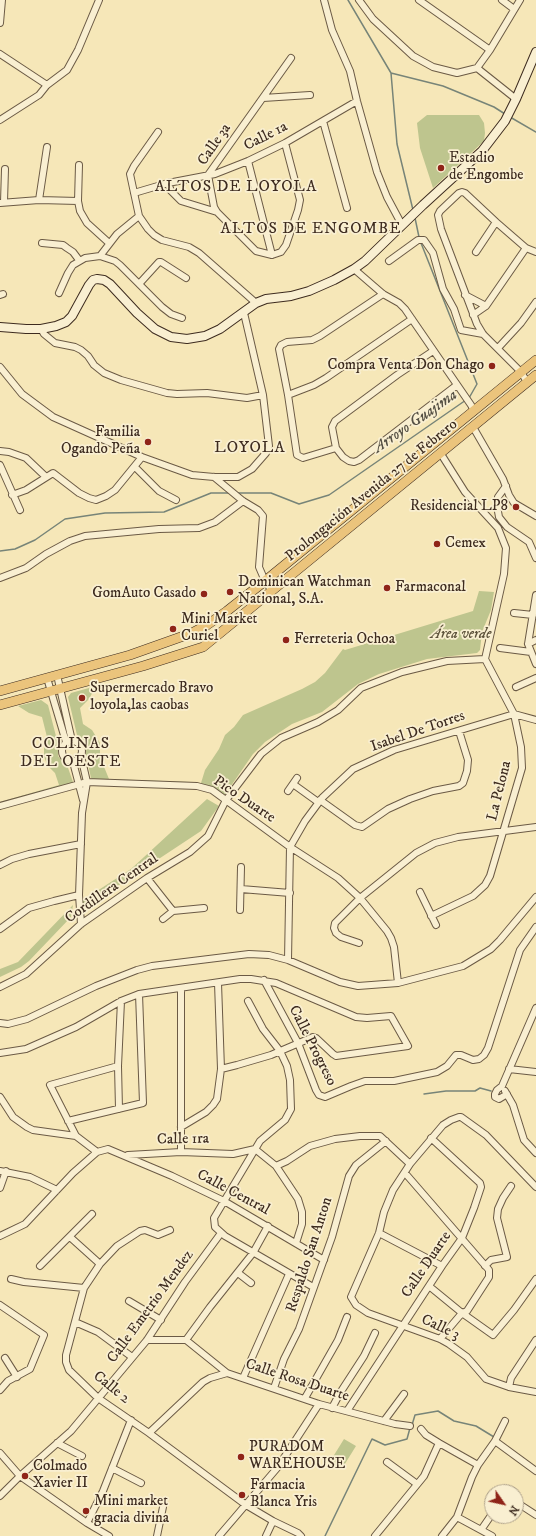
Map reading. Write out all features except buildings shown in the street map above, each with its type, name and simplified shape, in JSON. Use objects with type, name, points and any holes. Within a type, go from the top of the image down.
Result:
[{"type":"main road","name":"Prolongación Avenida 27 de Febrero","points":[[0,691],[130,655],[192,633],[227,611],[402,468],[472,408],[536,360]]},
{"type":"main road","name":"Prolongación Avenida 27 de Febrero","points":[[0,705],[143,666],[203,647],[536,375]]},
{"type":"main road","points":[[402,468],[410,477]]},
{"type":"street","points":[[0,23],[2,0]]},
{"type":"street","points":[[0,120],[34,99],[47,85],[61,76],[72,62],[99,0]]},
{"type":"street","points":[[324,0],[332,30],[350,71],[377,172],[387,197],[402,225]]},
{"type":"street","points":[[359,0],[373,19],[413,56],[433,67],[457,73],[477,68],[490,50],[520,0]]},
{"type":"street","points":[[419,0],[490,50]]},
{"type":"street","points":[[502,0],[514,9]]},
{"type":"street","points":[[0,54],[47,85]]},
{"type":"street","points":[[0,327],[41,329],[66,322],[72,316],[89,284],[93,280],[97,279],[104,280],[110,284],[137,313],[156,329],[171,337],[187,339],[205,336],[220,329],[256,303],[266,299],[291,296],[309,291],[334,280],[354,269],[375,252],[409,218],[482,151],[505,121],[535,54]]},
{"type":"street","name":"Calle 3a","points":[[272,255],[256,251],[217,212],[214,207],[208,175],[291,58]]},
{"type":"street","points":[[477,68],[516,98]]},
{"type":"street","points":[[263,98],[310,95]]},
{"type":"street","name":"Calle 1a","points":[[134,193],[168,183],[208,175],[248,161],[285,143],[357,101]]},
{"type":"street","points":[[323,121],[347,208]]},
{"type":"street","points":[[158,132],[130,174],[139,216],[154,235],[162,240],[189,247],[199,253],[256,303]]},
{"type":"street","points":[[248,161],[272,255],[281,252],[286,245],[300,200],[285,143]]},
{"type":"street","points":[[39,200],[47,147]]},
{"type":"street","points":[[79,165],[78,201],[80,211],[87,223],[109,243]]},
{"type":"street","points":[[5,169],[2,203],[39,200],[78,201]]},
{"type":"street","points":[[168,183],[170,191],[181,201],[217,212]]},
{"type":"street","points":[[527,382],[521,372],[483,334],[473,315],[438,220],[440,211],[460,193],[465,193],[526,248],[536,252]]},
{"type":"street","points":[[100,256],[109,243],[139,216]]},
{"type":"street","points":[[476,252],[496,222]]},
{"type":"street","points":[[389,261],[420,239],[425,241],[433,254],[443,289],[454,309],[461,330],[483,334]]},
{"type":"street","points":[[42,243],[63,246],[79,260]]},
{"type":"street","points":[[473,315],[486,306],[526,248]]},
{"type":"street","points":[[59,293],[73,265],[79,260],[100,256],[115,261],[162,307],[171,314],[182,318]]},
{"type":"street","points":[[139,284],[159,262],[162,262],[186,278]]},
{"type":"street","points":[[354,269],[383,294],[399,303],[412,319],[472,408]]},
{"type":"street","points":[[336,448],[303,458],[297,455],[279,349],[281,345],[287,342],[312,340],[320,336],[383,294]]},
{"type":"street","points":[[465,295],[486,306]]},
{"type":"street","points":[[498,348],[521,323],[536,302]]},
{"type":"street","points":[[0,367],[22,394],[53,417],[142,457],[192,475],[238,477],[252,469],[266,453],[269,446],[263,395],[244,312]]},
{"type":"street","points":[[288,395],[314,385],[326,378],[412,319]]},
{"type":"street","points":[[41,329],[44,334],[55,343],[81,350],[88,356],[94,365],[104,373],[121,380],[167,393],[207,393],[247,398],[263,395]]},
{"type":"street","points":[[433,351],[397,375],[335,421],[332,427],[336,448],[343,457],[349,461],[354,462],[359,460],[457,385]]},
{"type":"street","points":[[473,427],[514,503],[536,516]]},
{"type":"street","points":[[0,451],[9,452],[26,458],[46,477]]},
{"type":"street","points":[[441,454],[465,492],[498,528],[506,548],[504,574],[485,659]]},
{"type":"street","points":[[12,495],[26,490],[53,473],[79,494],[96,500],[115,490],[142,457]]},
{"type":"street","points":[[0,466],[20,510]]},
{"type":"street","points":[[134,467],[159,491],[176,500]]},
{"type":"street","points":[[214,477],[243,501],[258,510],[263,516],[258,562],[264,581],[272,591]]},
{"type":"street","points":[[506,486],[498,497],[497,506],[499,517],[507,527],[529,542],[536,558]]},
{"type":"street","points":[[0,578],[26,568],[46,554],[70,541],[85,536],[159,529],[199,528],[215,522],[243,501]]},
{"type":"street","points":[[536,595],[528,644],[536,664]]},
{"type":"street","points":[[514,613],[533,615]]},
{"type":"street","points":[[528,644],[536,640]]},
{"type":"street","points":[[500,648],[531,652]]},
{"type":"street","name":"La Pelona","points":[[431,916],[473,896],[485,885],[490,876],[522,768],[521,747],[514,714],[485,659]]},
{"type":"street","name":"Cordillera Central","points":[[0,987],[26,974],[81,924],[147,878],[190,852],[208,836],[226,800],[261,754],[281,738],[318,722],[338,710],[361,688],[402,672],[447,661],[485,659]]},
{"type":"street","points":[[56,675],[55,690],[69,742]]},
{"type":"street","points":[[47,678],[55,690],[69,742]]},
{"type":"street","points":[[516,687],[536,678]]},
{"type":"street","points":[[514,714],[536,720]]},
{"type":"street","name":"Isabel De Torres","points":[[288,960],[290,847],[319,801],[353,769],[394,750],[514,714]]},
{"type":"street","points":[[293,784],[355,825],[362,827],[369,824],[388,809],[410,799],[433,791],[459,786],[463,783],[467,772],[468,760],[459,731]]},
{"type":"street","points":[[81,756],[73,762],[67,761],[62,756],[62,747],[69,742],[76,742],[81,746],[81,756],[87,782],[83,801],[81,844],[79,895],[81,924]]},
{"type":"street","points":[[73,762],[83,801]]},
{"type":"street","points":[[288,791],[297,778]]},
{"type":"street","name":"Pico Duarte","points":[[0,806],[87,782],[197,786],[212,790],[290,847],[338,878],[360,898],[391,938],[394,948],[398,983]]},
{"type":"street","points":[[359,943],[336,934],[334,928],[335,923],[360,898],[416,853],[435,843],[458,837],[536,827]]},
{"type":"street","points":[[0,865],[12,859],[29,854],[81,844]]},
{"type":"street","points":[[240,910],[242,867]]},
{"type":"street","points":[[147,878],[173,911]]},
{"type":"street","points":[[241,889],[290,893]]},
{"type":"street","points":[[420,892],[436,925]]},
{"type":"street","points":[[0,929],[29,908],[79,895]]},
{"type":"street","points":[[0,1023],[8,1024],[27,1019],[96,986],[137,970],[249,954],[264,954],[288,960],[340,982],[352,985],[358,986],[398,983],[463,966],[500,940],[536,897]]},
{"type":"street","points":[[163,919],[173,911],[204,908]]},
{"type":"street","name":"Calle Progreso","points":[[264,980],[298,1043],[316,1090],[319,1095],[325,1097],[365,1081],[394,1081],[437,1072],[447,1066],[456,1055],[461,1055],[473,1060],[479,1059],[484,1055],[488,1048],[520,950],[536,927]]},
{"type":"street","points":[[0,1053],[26,1049],[76,1027],[121,1001],[139,994],[240,979],[264,980],[276,983],[356,1017],[367,1018],[391,1016],[408,1046],[339,1056],[333,1054],[314,1037],[280,1051],[221,1069]]},
{"type":"street","points":[[181,1127],[206,1112],[217,1099],[221,1069],[218,983]]},
{"type":"street","points":[[181,988],[181,1152]]},
{"type":"street","points":[[68,1121],[141,1105],[144,1101],[139,994]]},
{"type":"street","points":[[119,1109],[118,1066],[121,1001]]},
{"type":"street","points":[[248,1001],[263,1029],[280,1051],[290,1080],[291,1108],[285,1120],[260,1141],[214,1218],[215,1227],[220,1234],[313,1287]]},
{"type":"street","points":[[507,1094],[499,1099],[495,1097],[497,1090],[502,1086],[535,1016],[536,1008]]},
{"type":"street","points":[[42,1085],[50,1085],[118,1066]]},
{"type":"street","points":[[509,1069],[536,1072]]},
{"type":"street","points":[[0,1236],[25,1224],[96,1152],[76,1136],[50,1085]]},
{"type":"street","points":[[502,1086],[513,1105],[524,1140],[536,1153]]},
{"type":"street","points":[[0,1097],[14,1118],[27,1128],[76,1136]]},
{"type":"street","points":[[442,1266],[379,1233],[388,1200],[410,1164],[443,1125],[451,1120],[459,1117],[461,1118],[486,1135],[536,1187]]},
{"type":"street","points":[[276,1166],[287,1161],[310,1146],[322,1142],[360,1136],[380,1136],[410,1164]]},
{"type":"street","name":"Calle Duarte","points":[[347,1411],[462,1238],[474,1208],[481,1185],[432,1138]]},
{"type":"street","name":"Respaldo San Anton","points":[[274,1388],[284,1359],[301,1323],[324,1260],[352,1170],[356,1165],[386,1141]]},
{"type":"street","name":"Calle 1ra","points":[[96,1152],[108,1148],[127,1155],[181,1152],[233,1154],[255,1149]]},
{"type":"street","points":[[255,1149],[276,1166],[298,1199],[302,1212],[302,1224],[296,1243]]},
{"type":"street","name":"Calle Central","points":[[127,1155],[224,1200],[324,1260]]},
{"type":"street","points":[[0,1188],[3,1171],[30,1177],[57,1190]]},
{"type":"street","points":[[405,1173],[489,1270],[489,1277],[467,1311],[462,1313],[440,1339]]},
{"type":"street","points":[[485,1266],[490,1260],[507,1258],[497,1218],[498,1209],[502,1198],[510,1186]]},
{"type":"street","points":[[40,1266],[92,1214]]},
{"type":"street","points":[[147,1340],[186,1340],[253,1253],[268,1226]]},
{"type":"street","name":"Calle 2","points":[[170,1230],[158,1235],[145,1230],[140,1231],[118,1246],[100,1264],[84,1288],[66,1355],[66,1362],[70,1370],[98,1398],[131,1420],[246,1504],[273,1521],[298,1533],[300,1536]]},
{"type":"street","name":"Calle 3","points":[[379,1233],[352,1294],[352,1300],[356,1305],[368,1313],[440,1339],[467,1357],[486,1379],[509,1387],[536,1392]]},
{"type":"street","name":"Calle Emetrio Mendez","points":[[0,1496],[20,1476],[71,1431],[147,1340],[185,1282],[220,1234]]},
{"type":"street","points":[[70,1237],[100,1264]]},
{"type":"street","points":[[238,1273],[251,1283]]},
{"type":"street","points":[[243,1378],[289,1274]]},
{"type":"street","points":[[11,1279],[24,1282],[84,1288]]},
{"type":"street","points":[[429,1286],[462,1313],[493,1335],[514,1310],[536,1279]]},
{"type":"street","points":[[129,1301],[160,1320]]},
{"type":"street","points":[[0,1305],[44,1335],[30,1369],[8,1381],[0,1390]]},
{"type":"street","points":[[305,1398],[338,1340],[348,1317]]},
{"type":"street","points":[[75,1322],[98,1332],[132,1357]]},
{"type":"street","points":[[332,1408],[364,1356],[375,1333]]},
{"type":"street","name":"Calle Rosa Duarte","points":[[186,1340],[227,1373],[332,1408],[410,1426]]},
{"type":"street","points":[[509,1387],[511,1378],[536,1340]]},
{"type":"street","points":[[5,1358],[17,1376]]},
{"type":"street","points":[[149,1433],[203,1382],[210,1378],[227,1373]]},
{"type":"street","points":[[384,1421],[404,1394]]},
{"type":"street","points":[[219,1536],[278,1468],[319,1404]]},
{"type":"street","points":[[87,1523],[112,1468],[131,1420]]},
{"type":"street","points":[[442,1536],[457,1517],[463,1497],[478,1465],[495,1441],[505,1421]]},
{"type":"street","points":[[421,1429],[426,1435],[478,1465]]},
{"type":"street","points":[[495,1441],[536,1471]]},
{"type":"street","points":[[57,1443],[82,1456]]},
{"type":"street","points":[[375,1536],[424,1476],[439,1443]]},
{"type":"street","points":[[0,1453],[20,1476],[87,1523],[109,1536]]},
{"type":"street","points":[[387,1462],[418,1484]]},
{"type":"street","points":[[112,1468],[141,1483]]},
{"type":"street","points":[[156,1536],[163,1507]]},
{"type":"street","points":[[524,1507],[536,1515]]},
{"type":"street","points":[[457,1517],[492,1536]]},
{"type":"street","points":[[266,1536],[273,1521]]},
{"type":"street","points":[[481,1530],[485,1524]]},
{"type":"green space","name":"Estadio de Engombe","points":[[427,115],[479,115],[484,123],[485,133],[484,141],[433,188],[420,148],[417,123]]},
{"type":"green space","name":"Área verde","points":[[479,591],[494,592],[491,610],[482,632],[480,650],[477,653],[427,659],[379,674],[358,684],[322,712],[292,724],[265,742],[253,754],[224,796],[206,787],[93,780],[91,778],[86,755],[86,747],[84,741],[77,735],[68,697],[71,693],[96,686],[89,699],[80,708],[83,724],[92,730],[100,743],[100,757],[109,779],[201,783],[205,770],[219,749],[225,735],[234,727],[243,715],[315,682],[325,673],[343,649],[345,650],[473,611]]},
{"type":"green space","points":[[41,700],[48,705],[58,744],[58,756],[67,765],[73,782],[72,784],[0,804],[0,802],[59,785],[55,773],[48,766],[44,757],[44,747],[47,737],[42,717],[29,713],[18,706]]},
{"type":"green space","points":[[207,799],[219,806],[201,831],[86,907],[83,907],[83,900],[131,869]]},
{"type":"green space","points":[[73,905],[71,917],[29,961],[21,967],[0,977],[0,969],[18,962]]},
{"type":"green space","points":[[344,1439],[356,1446],[343,1467],[331,1460]]},
{"type":"waterway","name":"Arroyo Guajima","points":[[348,0],[391,73],[397,144],[413,210]]},
{"type":"waterway","points":[[391,73],[443,86],[494,107],[505,114]]},
{"type":"waterway","points":[[510,117],[536,132]]},
{"type":"waterway","name":"Arroyo Guajima","points":[[415,218],[419,237]]},
{"type":"waterway","name":"Arroyo Guajima","points":[[421,243],[477,384],[469,398]]},
{"type":"waterway","name":"Arroyo Guajima","points":[[237,493],[271,493],[299,504],[329,495],[466,400]]},
{"type":"waterway","name":"Arroyo Guajima","points":[[0,551],[15,549],[35,540],[65,519],[105,513],[164,512],[211,493],[229,493]]},
{"type":"waterway","points":[[424,1094],[446,1091],[475,1091],[480,1088],[491,1091]]},
{"type":"waterway","points":[[412,1425],[415,1415],[438,1411],[454,1421],[476,1426],[494,1437]]},
{"type":"waterway","points":[[325,1536],[372,1439],[385,1445],[407,1439],[410,1428]]},
{"type":"place","name":"Estadio de Engombe","points":[[441,168]]},
{"type":"place","name":"Compra Venta Don Chago","points":[[492,366]]},
{"type":"place","name":"Familia Ogando Peña","points":[[148,442]]},
{"type":"place","name":"Residencial LP8","points":[[516,507]]},
{"type":"place","name":"Cemex","points":[[437,544]]},
{"type":"place","name":"Farmaconal","points":[[387,588]]},
{"type":"place","name":"Dominican Watchman National, S.A.","points":[[230,592]]},
{"type":"place","name":"GomAuto Casado","points":[[204,594]]},
{"type":"place","name":"Mini Market Curiel","points":[[173,629]]},
{"type":"place","name":"Ferreteria Ochoa","points":[[286,640]]},
{"type":"place","name":"Supermercado Bravo loyola,las caobas","points":[[82,698]]},
{"type":"place","name":"PURADOM WAREHOUSE","points":[[241,1457]]},
{"type":"place","name":"Colmado Xavier II","points":[[25,1476]]},
{"type":"place","name":"Farmacia Blanca Yris","points":[[242,1495]]},
{"type":"place","name":"Mini market gracia divina","points":[[86,1511]]},
{"type":"district","name":"ALTOS DE LOYOLA","points":[[236,188]]},
{"type":"district","name":"ALTOS DE ENGOMBE","points":[[311,230]]},
{"type":"district","name":"LOYOLA","points":[[250,449]]},
{"type":"district","name":"COLINAS DEL OESTE","points":[[71,754]]}]
